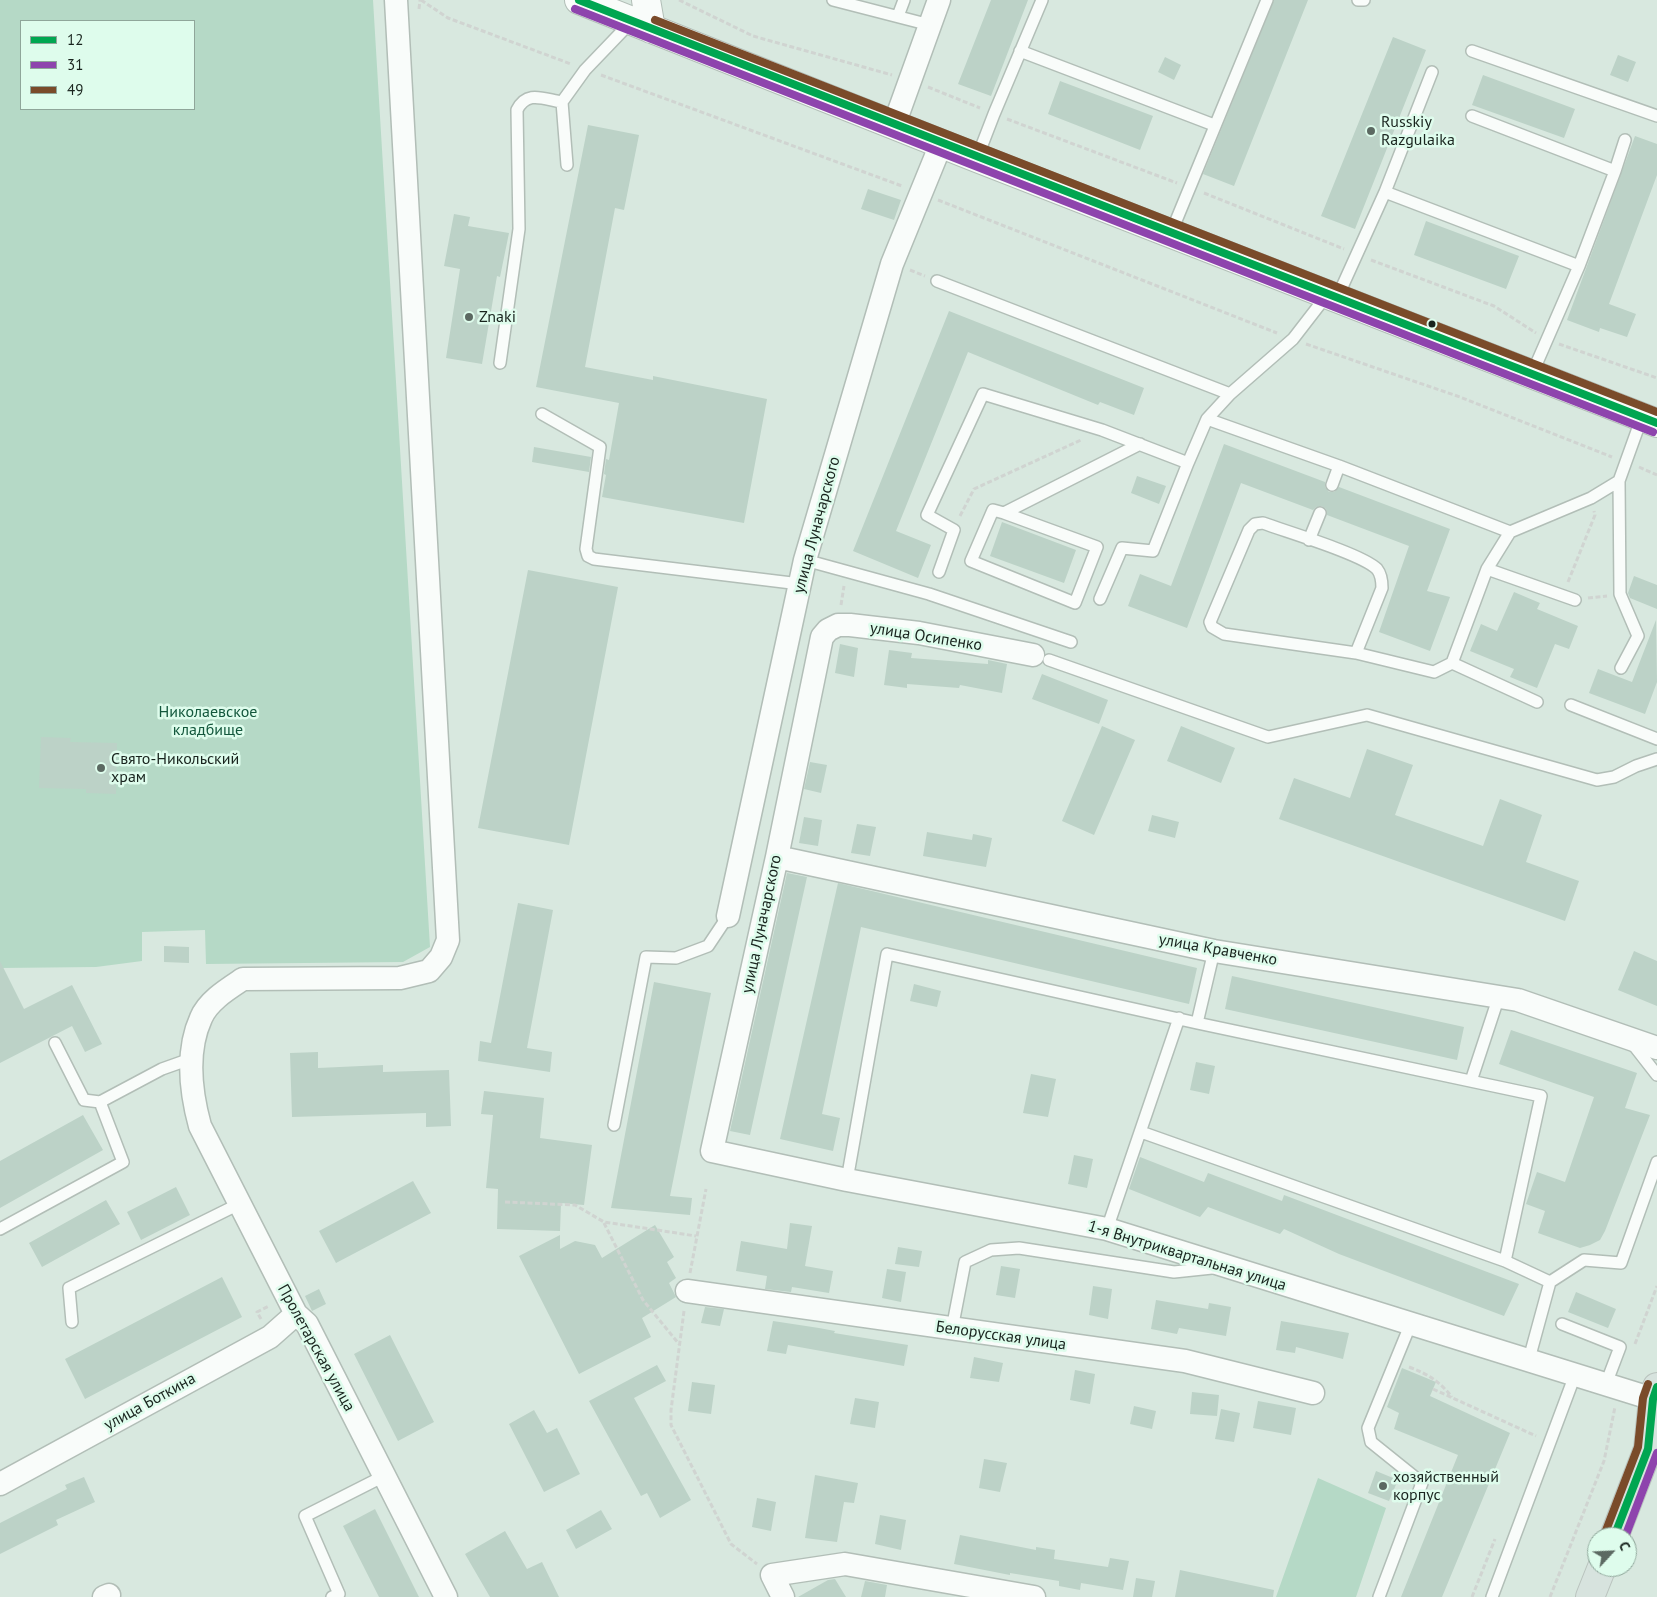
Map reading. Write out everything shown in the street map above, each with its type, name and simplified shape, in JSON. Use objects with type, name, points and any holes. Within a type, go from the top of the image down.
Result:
[{"type":"main road","points":[[579,0],[642,17],[941,144],[1649,420]]},
{"type":"main road","points":[[1618,1527],[1653,1444],[1655,1393]]},
{"type":"main road","points":[[1590,1597],[1598,1577]]},
{"type":"street","name":"Пролетарская улица","points":[[396,0],[448,940],[441,957],[429,971],[400,978],[243,979],[223,991],[201,1017],[193,1042],[193,1058],[195,1107],[200,1126],[292,1306],[307,1324],[446,1597]]},
{"type":"street","points":[[894,125],[939,0]]},
{"type":"street","name":"улица Луначарского","points":[[728,916],[806,560],[892,264],[941,144]]},
{"type":"street","name":"улица Луначарского","points":[[712,1151],[777,857],[830,631]]},
{"type":"street","name":"улица Осипенко","points":[[830,631],[918,633],[1041,658]]},
{"type":"street","name":"улица Кравченко","points":[[777,857],[1214,952],[1499,996],[1554,1011],[1657,1048]]},
{"type":"street","name":"1-я Внутриквартальная улица","points":[[712,1151],[846,1180],[1107,1229],[1529,1359],[1575,1375],[1612,1386],[1655,1393]]},
{"type":"street","name":"Белорусская улица","points":[[687,1291],[1185,1362],[1313,1393]]},
{"type":"street","name":"улица Боткина","points":[[0,1484],[270,1337],[292,1306]]},
{"type":"street","points":[[783,1597],[772,1575],[845,1564],[1034,1597]]},
{"type":"lane","points":[[833,0],[930,25]]},
{"type":"lane","points":[[898,16],[904,0]]},
{"type":"lane","points":[[977,158],[1042,0]]},
{"type":"lane","points":[[1171,233],[1267,0]]},
{"type":"lane","points":[[1358,0],[1362,2],[1364,0]]},
{"type":"lane","points":[[567,165],[562,102],[585,70],[642,17]]},
{"type":"lane","points":[[1020,51],[1214,125]]},
{"type":"lane","points":[[1472,51],[1657,116]]},
{"type":"lane","points":[[1100,600],[1122,548],[1153,551],[1207,420],[1230,394],[1293,339],[1332,296],[1358,255],[1432,72]]},
{"type":"lane","points":[[500,363],[519,229],[517,110],[521,100],[528,97],[562,102]]},
{"type":"lane","points":[[1472,116],[1615,171]]},
{"type":"lane","points":[[1532,374],[1545,339],[1579,266],[1626,140]]},
{"type":"lane","points":[[1385,192],[1579,266]]},
{"type":"lane","points":[[937,281],[1230,394]]},
{"type":"lane","points":[[939,572],[954,530],[927,515],[983,394],[1102,430],[1188,463]]},
{"type":"lane","points":[[542,414],[600,447],[586,548],[588,556],[594,559],[800,584]]},
{"type":"lane","points":[[1207,420],[1339,466],[1510,532]]},
{"type":"lane","points":[[1622,668],[1638,636],[1620,594],[1619,481],[1626,462],[1649,420]]},
{"type":"lane","points":[[1004,513],[1097,547],[1075,603],[971,561],[993,510],[1004,513],[1140,444]]},
{"type":"lane","points":[[1332,485],[1339,466]]},
{"type":"lane","points":[[1356,653],[1382,588],[1382,579],[1377,570],[1362,559],[1263,523],[1255,524],[1249,530],[1210,622],[1212,627],[1224,634],[1356,653],[1434,672],[1452,663],[1487,569],[1510,532],[1591,498],[1619,481]]},
{"type":"lane","points":[[1309,540],[1320,513]]},
{"type":"lane","points":[[806,560],[929,594],[1071,642]]},
{"type":"lane","points":[[1487,569],[1575,600]]},
{"type":"lane","points":[[1041,658],[1268,737],[1367,715],[1597,780],[1614,777],[1636,766],[1657,759]]},
{"type":"lane","points":[[1452,663],[1537,702]]},
{"type":"lane","points":[[1571,705],[1657,739]]},
{"type":"lane","points":[[614,1125],[646,957],[676,958],[708,946],[728,916]]},
{"type":"lane","points":[[1197,1024],[1214,952]]},
{"type":"lane","points":[[846,1180],[887,954],[1179,1018],[1197,1024],[1540,1096],[1505,1262]]},
{"type":"lane","points":[[1472,1081],[1499,996]]},
{"type":"lane","points":[[1107,1229],[1179,1018]]},
{"type":"lane","points":[[1628,1038],[1657,1075]]},
{"type":"lane","points":[[55,1043],[84,1100],[100,1102],[162,1069],[193,1058]]},
{"type":"lane","points":[[0,1229],[123,1162],[100,1102]]},
{"type":"lane","points":[[1141,1132],[1505,1262],[1550,1282]]},
{"type":"lane","points":[[1529,1359],[1550,1282],[1584,1260],[1621,1263],[1657,1162]]},
{"type":"lane","points":[[72,1322],[69,1288],[239,1204]]},
{"type":"lane","points":[[952,1329],[965,1262],[991,1250],[1019,1248],[1174,1272],[1224,1266]]},
{"type":"lane","points":[[1379,1597],[1422,1483],[1371,1442],[1368,1428],[1411,1324]]},
{"type":"lane","points":[[1562,1324],[1620,1347],[1612,1386]]},
{"type":"lane","points":[[1492,1597],[1575,1375]]},
{"type":"lane","points":[[332,1597],[339,1594],[305,1516],[384,1476]]},
{"type":"path","points":[[419,10],[420,0],[448,18],[921,193],[1293,339],[1460,397],[1657,475]]},
{"type":"path","points":[[679,0],[753,36],[909,80],[1189,187],[1358,255],[1494,306],[1545,339],[1657,378]]},
{"type":"path","points":[[892,264],[937,281]]},
{"type":"path","points":[[954,530],[974,489],[1102,430]]},
{"type":"path","points":[[1562,595],[1595,515],[1591,498]]},
{"type":"path","points":[[830,631],[846,572]]},
{"type":"path","points":[[1575,600],[1620,594]]},
{"type":"path","points":[[706,1189],[696,1236],[679,1344],[670,1410],[671,1425],[731,1544],[772,1575]]},
{"type":"path","points":[[505,1202],[575,1205],[604,1222],[696,1236]]},
{"type":"path","points":[[604,1222],[643,1300],[679,1344]]},
{"type":"path","points":[[1633,1351],[1657,1286]]},
{"type":"path","points":[[270,1337],[257,1312],[292,1306]]},
{"type":"path","points":[[1401,1364],[1428,1374],[1441,1383],[1452,1398]]},
{"type":"path","points":[[1550,1597],[1604,1462],[1612,1386]]},
{"type":"path","points":[[1433,1389],[1536,1436],[1533,1445]]},
{"type":"path","points":[[1472,1597],[1497,1534]]},
{"type":"green space","name":"Николаевское кладбище","points":[[0,0],[373,0],[430,947],[403,962],[206,964],[205,930],[142,932],[142,961],[96,967],[0,968]]},
{"type":"green space","points":[[1318,1478],[1386,1508],[1356,1597],[1276,1597]]},
{"type":"building","points":[[991,0],[1028,0],[991,96],[958,84]]},
{"type":"building","points":[[1274,0],[1308,0],[1234,186],[1203,174]]},
{"type":"building","points":[[1393,37],[1426,50],[1355,229],[1321,216]]},
{"type":"building","points":[[1618,55],[1636,62],[1628,82],[1610,75]]},
{"type":"building","points":[[1165,57],[1181,65],[1174,80],[1158,72]]},
{"type":"building","points":[[1483,75],[1575,109],[1564,138],[1472,105]]},
{"type":"building","points":[[1060,81],[1153,116],[1140,150],[1048,114]]},
{"type":"building","points":[[588,125],[639,135],[624,210],[615,208],[585,367],[653,380],[653,376],[767,399],[744,523],[602,497],[606,475],[604,474],[606,459],[609,460],[619,403],[536,387]]},
{"type":"building","points":[[1635,136],[1657,144],[1657,175],[1609,304],[1636,314],[1627,337],[1600,328],[1599,332],[1567,320]]},
{"type":"building","points":[[868,189],[901,200],[894,220],[861,209]]},
{"type":"building","points":[[454,214],[470,217],[468,226],[509,233],[500,277],[497,276],[482,364],[446,358],[460,269],[444,266]]},
{"type":"building","points":[[1426,221],[1519,256],[1506,289],[1414,255]]},
{"type":"building","points":[[949,311],[1144,388],[1134,415],[1100,402],[1098,405],[968,352],[896,531],[931,545],[918,578],[853,551]]},
{"type":"building","points":[[1224,444],[1325,482],[1325,487],[1329,492],[1334,492],[1339,487],[1450,529],[1427,591],[1450,597],[1430,651],[1379,632],[1409,546],[1327,515],[1326,509],[1322,506],[1316,507],[1313,510],[1241,483],[1187,628],[1128,606],[1140,574],[1171,586]]},
{"type":"building","points":[[534,447],[591,457],[589,472],[532,462]]},
{"type":"building","points":[[1137,476],[1166,486],[1159,504],[1131,493]]},
{"type":"building","points":[[1002,522],[1076,550],[1064,583],[990,556]]},
{"type":"building","points":[[528,570],[618,587],[569,845],[478,828]]},
{"type":"building","points":[[1634,576],[1657,585],[1657,609],[1630,598],[1628,593]]},
{"type":"building","points":[[1514,592],[1540,603],[1537,609],[1578,626],[1569,649],[1555,644],[1537,688],[1510,677],[1514,669],[1470,651],[1481,624],[1497,631]]},
{"type":"building","points":[[1656,620],[1657,682],[1645,714],[1589,693],[1598,669],[1632,682]]},
{"type":"building","points":[[840,644],[858,648],[854,677],[835,673]]},
{"type":"building","points":[[889,650],[912,653],[911,658],[988,664],[988,660],[1007,664],[1002,693],[960,685],[959,688],[907,684],[907,688],[884,685]]},
{"type":"building","points":[[1042,674],[1108,700],[1099,724],[1032,699]]},
{"type":"building","points":[[1102,726],[1135,740],[1094,835],[1062,821]]},
{"type":"building","points":[[1181,726],[1235,748],[1221,783],[1167,761]]},
{"type":"building","points":[[41,737],[71,738],[70,742],[117,743],[116,794],[86,793],[86,789],[39,788]]},
{"type":"building","points":[[1367,749],[1413,765],[1395,815],[1483,846],[1500,799],[1542,815],[1526,862],[1579,881],[1565,921],[1279,819],[1294,778],[1350,798]]},
{"type":"building","points":[[810,762],[827,765],[821,793],[804,789]]},
{"type":"building","points":[[1152,815],[1179,822],[1175,838],[1148,831]]},
{"type":"building","points":[[804,817],[822,820],[818,846],[799,843]]},
{"type":"building","points":[[857,824],[876,827],[870,856],[851,853]]},
{"type":"building","points":[[927,832],[972,840],[973,834],[992,838],[986,867],[923,856]]},
{"type":"building","points":[[787,873],[807,877],[750,1135],[730,1131]]},
{"type":"building","points":[[838,883],[1197,968],[1189,1004],[861,927],[822,1114],[840,1118],[833,1151],[780,1139]]},
{"type":"building","points":[[518,903],[553,910],[527,1048],[552,1052],[550,1072],[478,1061],[480,1041],[491,1043]]},
{"type":"building","points":[[164,946],[189,947],[189,963],[164,962]]},
{"type":"building","points":[[1634,951],[1657,961],[1657,1006],[1618,990]]},
{"type":"building","points":[[0,961],[24,1009],[72,985],[102,1044],[85,1052],[72,1026],[0,1063]]},
{"type":"building","points":[[1232,976],[1464,1027],[1457,1060],[1225,1009]]},
{"type":"building","points":[[654,982],[711,993],[670,1196],[692,1198],[690,1215],[611,1208]]},
{"type":"building","points":[[914,984],[941,991],[937,1007],[910,1001]]},
{"type":"building","points":[[1511,1030],[1637,1073],[1625,1108],[1650,1115],[1605,1231],[1600,1240],[1590,1245],[1580,1248],[1538,1233],[1545,1211],[1526,1204],[1537,1172],[1565,1182],[1594,1097],[1499,1064]]},
{"type":"building","points":[[318,1052],[318,1068],[383,1065],[383,1072],[449,1070],[451,1126],[426,1127],[426,1113],[292,1117],[290,1053]]},
{"type":"building","points":[[1196,1062],[1215,1066],[1209,1094],[1190,1090]]},
{"type":"building","points":[[1031,1074],[1056,1079],[1048,1117],[1023,1113]]},
{"type":"building","points":[[484,1091],[544,1098],[540,1138],[592,1145],[584,1205],[561,1203],[560,1231],[497,1229],[498,1189],[486,1188],[493,1115],[481,1114]]},
{"type":"building","points":[[83,1115],[103,1150],[0,1208],[0,1161]]},
{"type":"building","points":[[1074,1155],[1093,1159],[1087,1188],[1068,1184]]},
{"type":"building","points":[[1140,1157],[1204,1182],[1208,1173],[1282,1201],[1284,1195],[1519,1284],[1504,1316],[1339,1254],[1284,1229],[1280,1234],[1208,1207],[1200,1217],[1129,1189]]},
{"type":"building","points":[[413,1181],[431,1213],[336,1263],[319,1231]]},
{"type":"building","points":[[176,1187],[190,1215],[141,1240],[127,1212]]},
{"type":"building","points":[[106,1200],[120,1224],[42,1267],[29,1243]]},
{"type":"building","points":[[790,1223],[812,1226],[805,1266],[833,1271],[829,1293],[792,1287],[791,1292],[765,1289],[767,1276],[736,1271],[741,1241],[787,1249]]},
{"type":"building","points":[[655,1225],[674,1257],[667,1262],[676,1278],[669,1283],[676,1297],[642,1318],[651,1337],[579,1374],[519,1256],[560,1235],[560,1249],[575,1241],[595,1245],[602,1258]]},
{"type":"building","points":[[898,1247],[922,1251],[919,1267],[895,1264]]},
{"type":"building","points":[[1001,1266],[1020,1269],[1015,1298],[996,1295]]},
{"type":"building","points":[[887,1269],[906,1272],[901,1302],[882,1298]]},
{"type":"building","points":[[222,1277],[242,1317],[85,1399],[65,1359]]},
{"type":"building","points":[[1093,1286],[1112,1289],[1108,1319],[1089,1315]]},
{"type":"building","points":[[319,1289],[326,1304],[312,1311],[305,1296]]},
{"type":"building","points":[[1576,1292],[1616,1309],[1608,1328],[1568,1312]]},
{"type":"building","points":[[1156,1300],[1208,1309],[1209,1303],[1231,1307],[1226,1336],[1179,1328],[1177,1334],[1151,1329]]},
{"type":"building","points":[[705,1307],[724,1309],[720,1326],[701,1323]]},
{"type":"building","points":[[773,1321],[908,1345],[904,1366],[788,1345],[786,1354],[767,1351]]},
{"type":"building","points":[[1281,1321],[1349,1333],[1343,1359],[1296,1347],[1295,1353],[1276,1350]]},
{"type":"building","points":[[390,1335],[434,1422],[398,1441],[354,1354]]},
{"type":"building","points":[[974,1357],[1003,1363],[999,1382],[970,1378]]},
{"type":"building","points":[[657,1365],[666,1381],[634,1398],[691,1500],[660,1518],[647,1493],[641,1496],[589,1401]]},
{"type":"building","points":[[1402,1368],[1436,1382],[1430,1396],[1510,1433],[1442,1597],[1401,1597],[1458,1455],[1394,1429],[1399,1413],[1387,1407]]},
{"type":"building","points":[[1075,1370],[1095,1374],[1090,1404],[1070,1400]]},
{"type":"building","points":[[692,1382],[715,1385],[711,1414],[688,1411]]},
{"type":"building","points":[[1192,1392],[1219,1395],[1217,1416],[1190,1414]]},
{"type":"building","points":[[855,1398],[879,1402],[875,1428],[850,1424]]},
{"type":"building","points":[[1258,1401],[1296,1408],[1291,1435],[1253,1428]]},
{"type":"building","points":[[1134,1406],[1156,1411],[1152,1429],[1130,1424]]},
{"type":"building","points":[[1221,1409],[1240,1413],[1234,1442],[1215,1439]]},
{"type":"building","points":[[534,1410],[547,1433],[557,1428],[580,1474],[544,1492],[509,1424]]},
{"type":"building","points":[[984,1459],[1007,1463],[1000,1492],[979,1488]]},
{"type":"building","name":"хозяйственный корпус","points":[[1376,1471],[1398,1480],[1389,1501],[1368,1493]]},
{"type":"building","points":[[815,1475],[858,1483],[854,1503],[844,1502],[837,1542],[805,1538]]},
{"type":"building","points":[[84,1477],[95,1502],[56,1520],[58,1525],[0,1554],[0,1523],[67,1489],[65,1485]]},
{"type":"building","points":[[757,1498],[776,1502],[771,1531],[752,1527]]},
{"type":"building","points":[[375,1509],[419,1597],[379,1597],[343,1526]]},
{"type":"building","points":[[601,1510],[612,1529],[576,1549],[566,1530]]},
{"type":"building","points":[[880,1515],[906,1520],[901,1550],[875,1544]]},
{"type":"building","points":[[505,1531],[527,1569],[542,1562],[559,1597],[490,1597],[465,1554]]},
{"type":"building","points":[[960,1535],[1036,1550],[1036,1547],[1055,1550],[1054,1559],[1108,1567],[1110,1558],[1129,1561],[1123,1590],[1081,1583],[1080,1590],[1059,1586],[1059,1581],[1010,1573],[1010,1575],[954,1564]]},
{"type":"building","points":[[1180,1570],[1274,1590],[1273,1597],[1175,1597]]},
{"type":"building","points":[[1136,1578],[1155,1581],[1152,1597],[1133,1597]]},
{"type":"building","points":[[835,1579],[846,1597],[798,1597],[828,1580]]},
{"type":"building","points":[[865,1581],[887,1585],[885,1597],[861,1597]]},
{"type":"transit line","name":"12","points":[[579,0],[1657,423]]},
{"type":"transit line","name":"31","points":[[575,9],[1653,432]]},
{"type":"transit line","name":"49","points":[[655,20],[1657,412]]},
{"type":"transit line","name":"49","points":[[1607,1527],[1638,1447],[1643,1398],[1648,1384]]},
{"type":"transit line","name":"12","points":[[1618,1527],[1648,1449],[1653,1399],[1657,1387]]},
{"type":"transit line","name":"31","points":[[1629,1527],[1657,1453]]},
{"type":"place","name":"Russkiy Razgulaika","points":[[1371,131]]},
{"type":"place","name":"Znaki","points":[[469,317]]},
{"type":"place","name":"Свято-Никольский храм","points":[[101,768]]},
{"type":"place","name":"хозяйственный корпус","points":[[1383,1486]]}]
